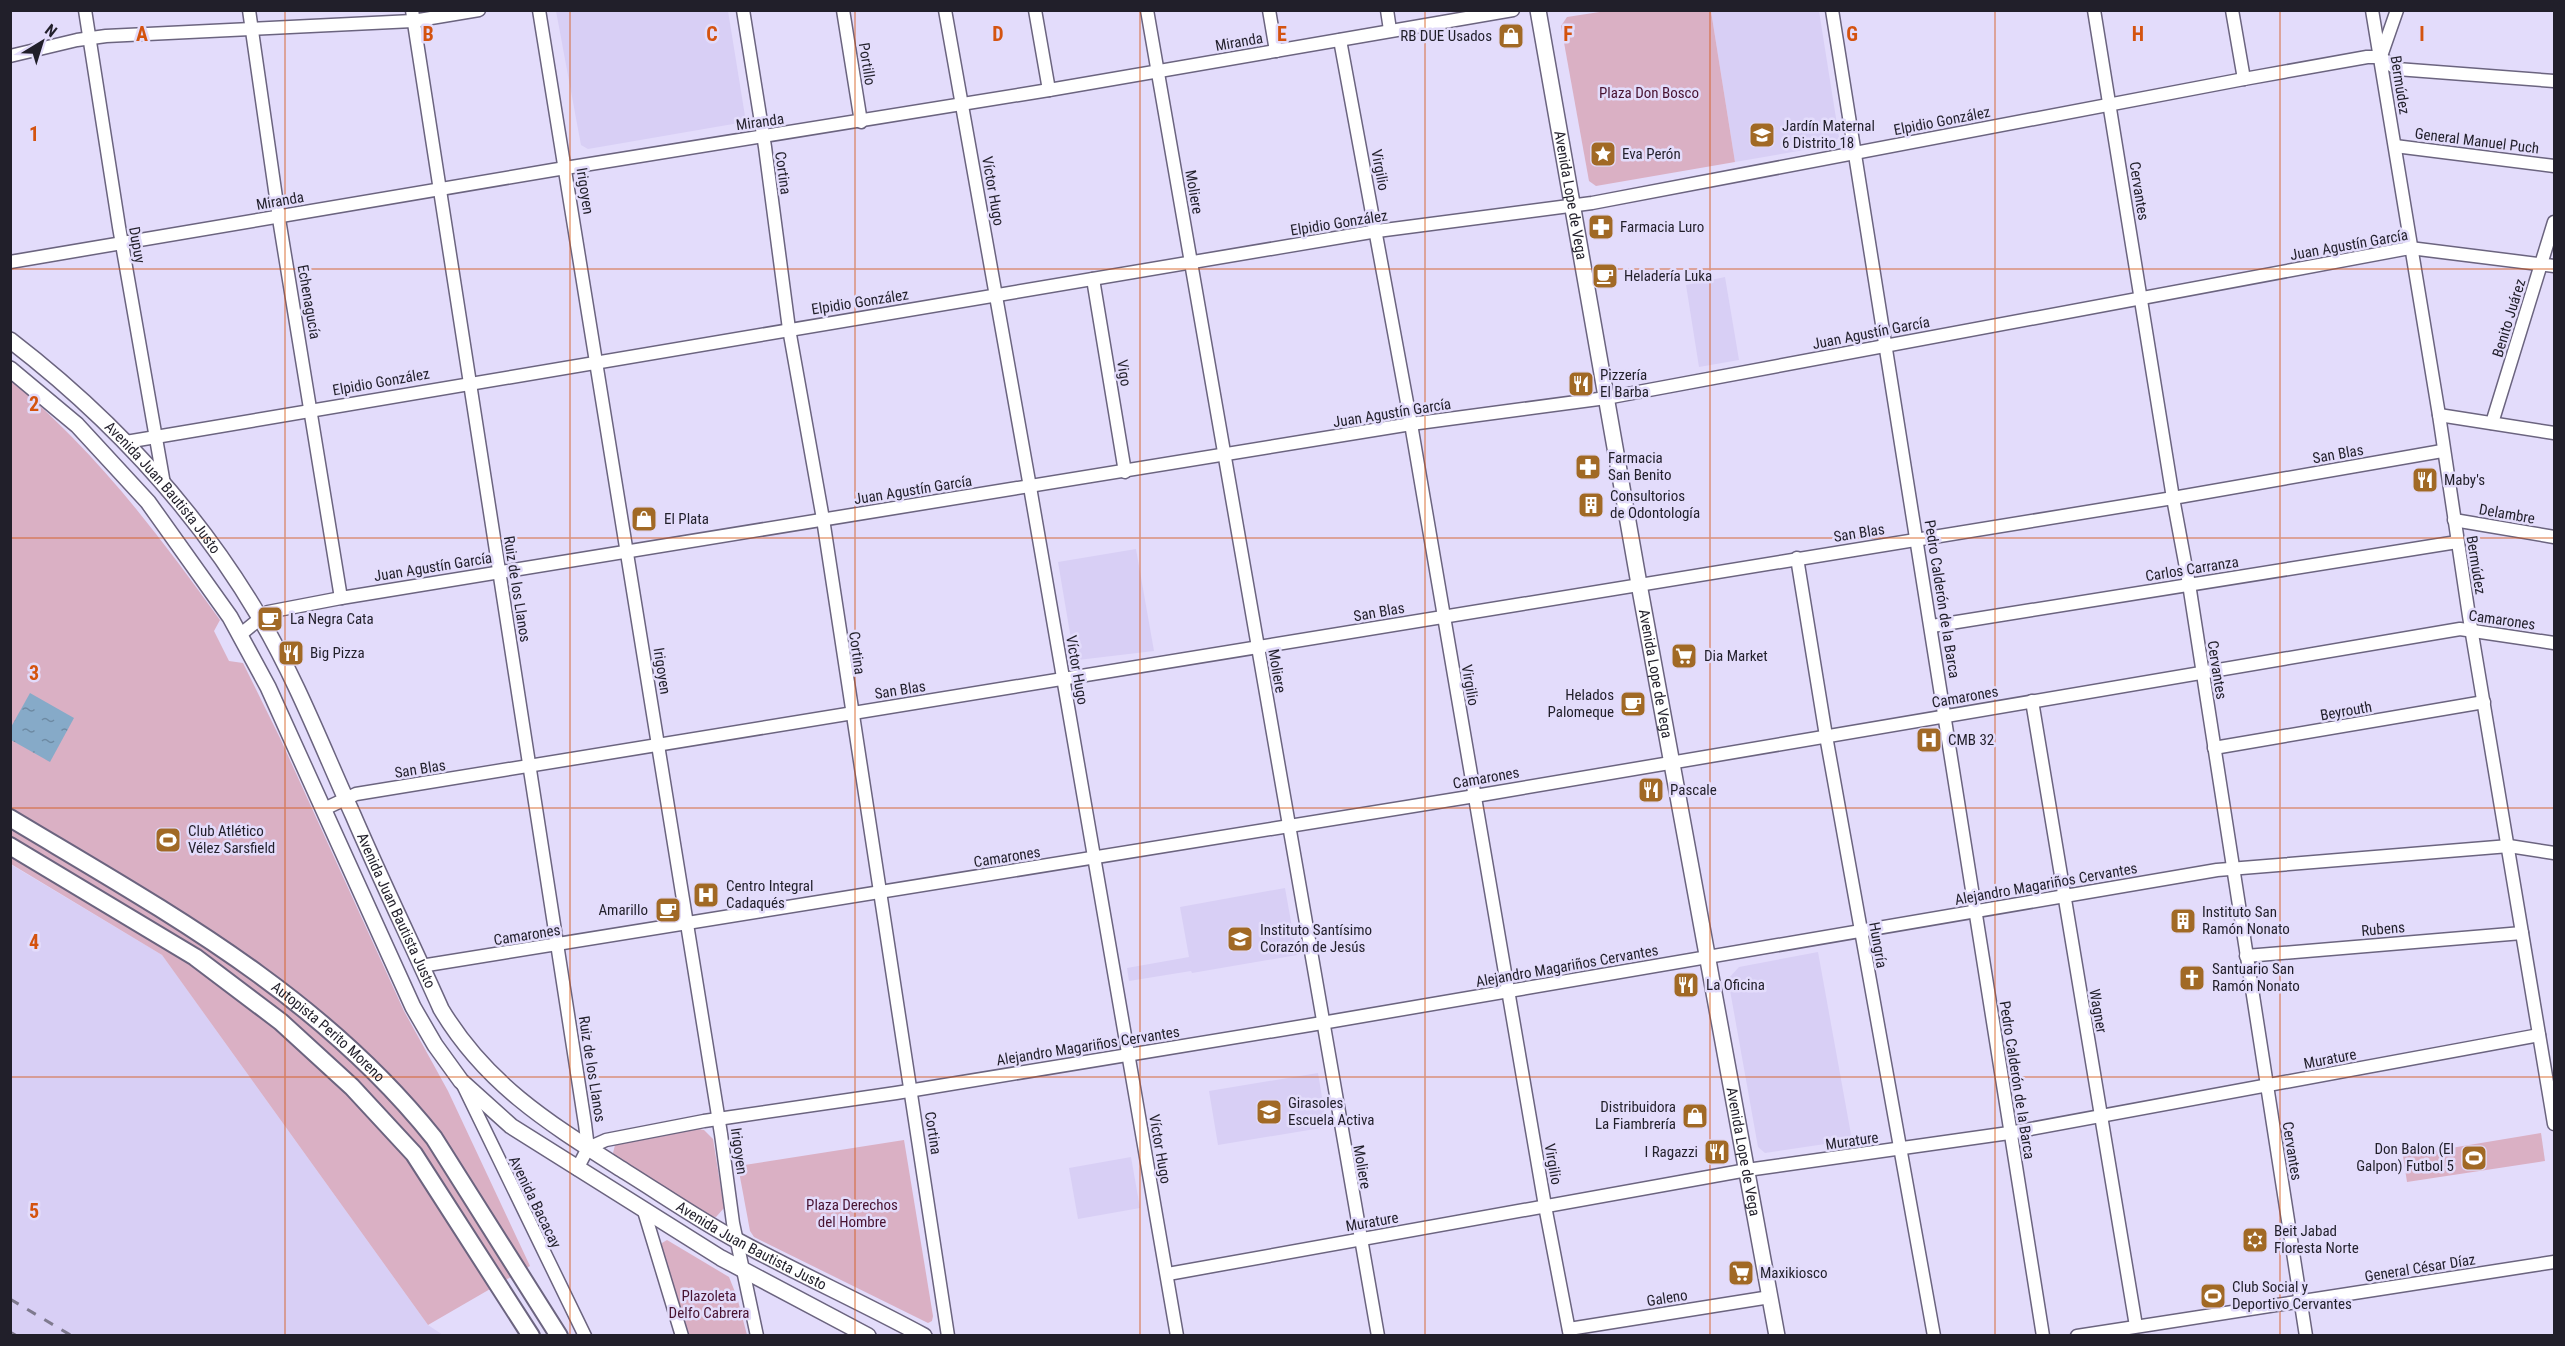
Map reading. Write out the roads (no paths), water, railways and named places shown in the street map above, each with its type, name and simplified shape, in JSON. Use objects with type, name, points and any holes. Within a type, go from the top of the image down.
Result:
[{"type":"highway","name":"Autopista Perito Moreno","points":[[10,818],[208,938],[295,999],[373,1069],[410,1108],[434,1138],[559,1335]]},
{"type":"highway","name":"Autopista Perito Moreno","points":[[10,846],[195,957],[281,1022],[352,1087],[414,1154],[531,1335]]},
{"type":"main road","name":"Avenida Lope de Vega","points":[[1538,10],[1639,584],[1777,1335]]},
{"type":"main road","name":"Avenida Juan Bautista Justo","points":[[10,340],[53,373],[126,442],[164,484],[230,570],[260,618],[293,680],[449,1022],[479,1062],[523,1104],[588,1148],[736,1240],[924,1335]]},
{"type":"main road","name":"Avenida Juan Bautista Justo","points":[[10,369],[77,425],[148,501],[187,552],[241,634],[268,687],[413,1007],[435,1046],[461,1081],[511,1126],[644,1211],[743,1272],[868,1335]]},
{"type":"street","name":"Dupuy","points":[[85,10],[122,243],[164,484]]},
{"type":"street","name":"Echenagucía","points":[[249,10],[279,216],[341,598]]},
{"type":"street","points":[[10,56],[89,38],[252,29],[479,10]]},
{"type":"street","name":"Irigoyen","points":[[539,10],[719,1119],[736,1240],[757,1335]]},
{"type":"street","name":"Cortina","points":[[743,10],[763,136],[789,329],[823,519],[948,1335]]},
{"type":"street","name":"Portillo","points":[[843,10],[861,122]]},
{"type":"street","name":"Víctor Hugo","points":[[945,10],[997,295],[1177,1335]]},
{"type":"street","points":[[1035,10],[1049,90]]},
{"type":"street","name":"Moliere","points":[[1147,10],[1321,1023],[1378,1335]]},
{"type":"street","points":[[1269,10],[1276,51]]},
{"type":"street","points":[[1387,10],[1390,30]]},
{"type":"street","name":"Miranda","points":[[10,262],[566,168],[861,122],[1513,10]]},
{"type":"street","name":"Pedro Calderón de la Barca","points":[[1832,10],[1932,626],[2009,1133],[2043,1335]]},
{"type":"street","name":"Cervantes","points":[[2094,10],[2173,498],[2190,584],[2232,868],[2306,1335]]},
{"type":"street","points":[[2232,10],[2244,78]]},
{"type":"street","name":"Bermúdez","points":[[2372,10],[2522,933],[2540,1035],[2549,1061],[2554,1124]]},
{"type":"street","points":[[2397,10],[2380,57],[2397,69],[2554,81]]},
{"type":"street","name":"Ruiz de los Llanos","points":[[413,16],[499,572],[532,766],[588,1148]]},
{"type":"street","name":"Virgilio","points":[[1340,40],[1377,231],[1545,1206],[1569,1332]]},
{"type":"street","name":"Elpidio González","points":[[126,442],[470,382],[597,363],[1377,231],[1572,206],[2109,106],[2244,78],[2367,57],[2380,57]]},
{"type":"street","name":"General Manuel Puch","points":[[2395,146],[2554,166]]},
{"type":"street","name":"Benito Juárez","points":[[2492,423],[2554,222]]},
{"type":"street","name":"Juan Agustín García","points":[[241,634],[268,612],[341,598],[823,519],[1030,488],[1411,424],[1606,398],[2410,248],[2554,266]]},
{"type":"street","name":"Vigo","points":[[1093,279],[1125,472]]},
{"type":"street","points":[[2439,416],[2554,433]]},
{"type":"street","name":"San Blas","points":[[324,809],[356,794],[2173,498],[2442,451]]},
{"type":"street","name":"Delambre","points":[[2454,520],[2554,537]]},
{"type":"street","name":"Carlos Carranza","points":[[1932,626],[2457,542]]},
{"type":"street","name":"Hungría","points":[[1797,558],[1860,931],[1934,1335]]},
{"type":"street","name":"Camarones","points":[[422,966],[1288,827],[2203,672],[2471,629],[2554,643]]},
{"type":"street","name":"Wagner","points":[[2032,701],[2136,1326]]},
{"type":"street","name":"Beyrouth","points":[[2214,748],[2484,702]]},
{"type":"street","name":"Alejandro Magariños Cervantes","points":[[588,1148],[606,1140],[719,1119],[1321,1023],[2232,868],[2509,846],[2554,853]]},
{"type":"street","name":"Rubens","points":[[2246,956],[2522,933]]},
{"type":"street","name":"Murature","points":[[1168,1274],[1747,1170],[2009,1133],[2540,1035]]},
{"type":"street","name":"Avenida Bacacay","points":[[461,1081],[585,1335]]},
{"type":"street","points":[[577,1169],[588,1148]]},
{"type":"street","points":[[644,1211],[682,1335]]},
{"type":"street","name":"General César Díaz","points":[[2077,1335],[2554,1262]]},
{"type":"street","name":"Galeno","points":[[1569,1332],[1770,1297]]},
{"type":"water","points":[[30,693],[74,718],[50,762],[11,740],[11,727]]},
{"type":"railway","points":[[10,1299],[72,1336]]},
{"type":"railway","points":[[10,1332],[17,1336]]},
{"type":"place","name":"RB DUE Usados","points":[[1511,36]]},
{"type":"place","name":"Jardín Maternal 6 Distrito 18","points":[[1762,135]]},
{"type":"place","name":"Eva Perón","points":[[1603,154]]},
{"type":"place","name":"Farmacia Luro","points":[[1601,227]]},
{"type":"place","name":"Heladería Luka","points":[[1605,276]]},
{"type":"place","name":"Pizzería El Barba","points":[[1581,384]]},
{"type":"place","name":"Farmacia San Benito","points":[[1588,467]]},
{"type":"place","name":"Maby's","points":[[2425,480]]},
{"type":"place","name":"Consultorios de Odontología","points":[[1591,505]]},
{"type":"place","name":"El Plata","points":[[644,519]]},
{"type":"place","name":"La Negra Cata","points":[[270,619]]},
{"type":"place","name":"Big Pizza","points":[[291,653]]},
{"type":"place","name":"Dia Market","points":[[1684,656]]},
{"type":"place","name":"Helados Palomeque","points":[[1633,704]]},
{"type":"place","name":"CMB 32","points":[[1929,740]]},
{"type":"place","name":"Pascale","points":[[1651,790]]},
{"type":"place","name":"Club Atlético Vélez Sarsfield","points":[[168,840]]},
{"type":"place","name":"Centro Integral Cadaqués","points":[[706,895]]},
{"type":"place","name":"Amarillo","points":[[668,910]]},
{"type":"place","name":"Instituto San Ramón Nonato","points":[[2183,921]]},
{"type":"place","name":"Instituto Santísimo Corazón de Jesús","points":[[1240,939]]},
{"type":"place","name":"Santuario San Ramón Nonato","points":[[2192,978]]},
{"type":"place","name":"La Oficina","points":[[1686,985]]},
{"type":"place","name":"Girasoles Escuela Activa","points":[[1269,1112]]},
{"type":"place","name":"Distribuidora La Fiambrería","points":[[1695,1116]]},
{"type":"place","name":"I Ragazzi","points":[[1717,1152]]},
{"type":"place","name":"Don Balon (El Galpon) Futbol 5","points":[[2474,1158]]},
{"type":"place","name":"Beit Jabad Floresta Norte","points":[[2255,1240]]},
{"type":"place","name":"Maxikiosco","points":[[1741,1273]]},
{"type":"place","name":"Club Social y Deportivo Cervantes","points":[[2213,1296]]},
{"type":"park label","name":"Plaza Don Bosco","points":[[1649,93]]},
{"type":"park label","name":"Plaza Derechos del Hombre","points":[[852,1214]]},
{"type":"park label","name":"Plazoleta Delfo Cabrera","points":[[709,1304]]}]
